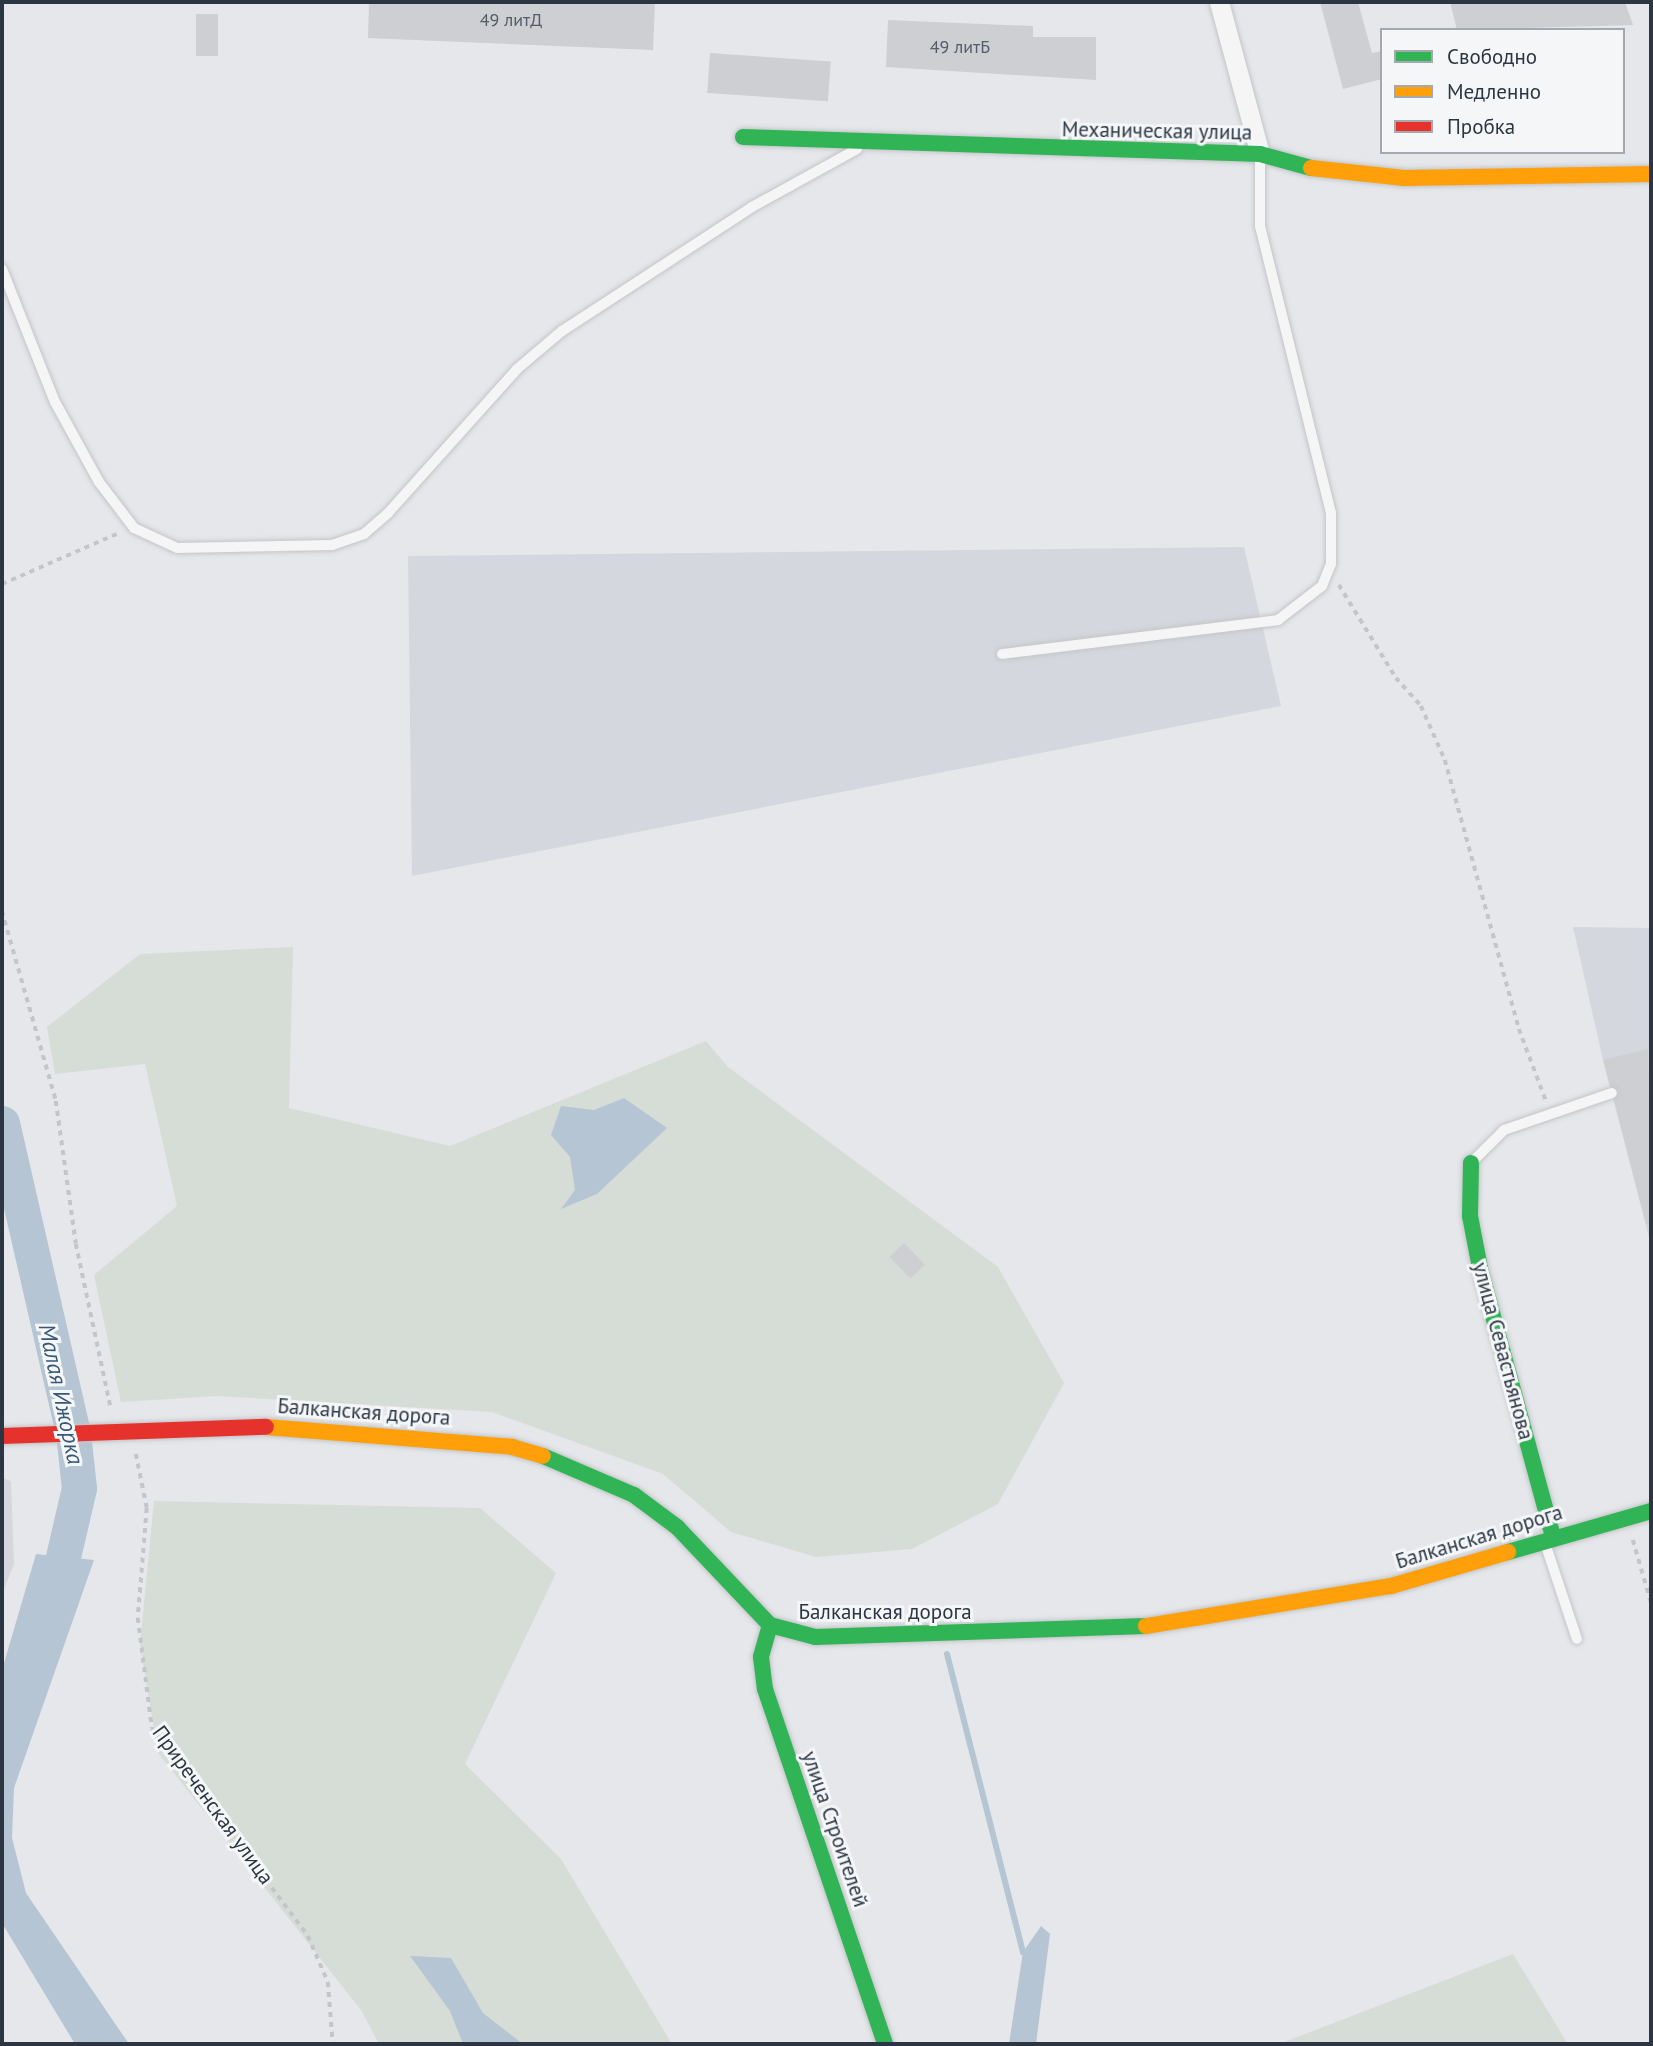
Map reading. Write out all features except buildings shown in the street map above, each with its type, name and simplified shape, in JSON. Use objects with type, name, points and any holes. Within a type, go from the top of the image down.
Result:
[{"type":"street","points":[[1219,2],[1260,154]]},
{"type":"street","name":"Механическая улица","points":[[743,137],[863,145],[1260,154],[1320,170],[1404,178],[1651,174]]},
{"type":"street","name":"улица Севастьянова","points":[[1471,1163],[1471,1216],[1480,1268],[1549,1538]]},
{"type":"street","name":"Балканская дорога","points":[[9,1437],[131,1427],[439,1436],[575,1465],[677,1527],[770,1625],[815,1637],[1177,1625],[1404,1583],[1625,1515],[1651,1511]]},
{"type":"street","name":"улица Строителей","points":[[770,1625],[761,1657],[765,1689],[885,2044]]},
{"type":"lane","points":[[2,269],[54,402],[99,482],[134,528],[177,548],[332,545],[364,534],[517,369],[562,331],[752,207],[863,145]]},
{"type":"lane","points":[[1002,654],[1278,620],[1306,603],[1331,564],[1331,513],[1260,226],[1260,154]]},
{"type":"lane","points":[[1471,1163],[1504,1130],[1549,1110],[1612,1093]]},
{"type":"lane","points":[[1549,1538],[1577,1639]]},
{"type":"path","points":[[2,584],[30,566],[134,528]]},
{"type":"path","points":[[1331,564],[1363,629],[1422,706],[1445,760],[1519,1029],[1549,1110]]},
{"type":"path","points":[[2,911],[58,1114],[112,1429]]},
{"type":"path","name":"Приреченская улица","points":[[131,1427],[147,1508],[138,1618],[152,1728],[308,1936],[328,1982],[333,2044]]},
{"type":"path","points":[[1625,1515],[1651,1602]]},
{"type":"shaded area","points":[[1244,547],[1281,706],[412,876],[408,556]]},
{"type":"shaded area","points":[[1573,927],[1651,928],[1651,1245],[1603,1060]]},
{"type":"shaded area","points":[[293,947],[289,1108],[450,1146],[706,1041],[728,1067],[998,1267],[1064,1383],[998,1504],[912,1549],[816,1557],[731,1532],[663,1474],[492,1412],[217,1396],[121,1402],[94,1275],[177,1206],[145,1064],[55,1074],[47,1027],[140,954]]},
{"type":"shaded area","points":[[2,1478],[11,1481],[14,1564],[2,1594]]},
{"type":"shaded area","points":[[154,1501],[480,1508],[556,1573],[465,1764],[561,1859],[672,2044],[379,2044],[361,2010],[158,1753],[140,1645]]},
{"type":"shaded area","points":[[1513,1954],[1568,2044],[1279,2044]]},
{"type":"water","points":[[624,1098],[667,1128],[597,1194],[561,1209],[575,1190],[570,1157],[551,1135],[561,1106],[594,1110]]},
{"type":"water","points":[[36,1554],[94,1560],[14,1788],[12,1838],[26,1893],[129,2044],[75,2044],[2,1923],[2,1670]]},
{"type":"water","points":[[1041,1926],[1050,1934],[1036,2044],[1009,2044],[1023,1952]]},
{"type":"water","points":[[410,1956],[451,1958],[483,2013],[523,2044],[463,2044],[450,2011]]},
{"type":"waterway","name":"Малая Ижорка","points":[[2,1123],[73,1433],[79,1488],[52,1604]]},
{"type":"waterway","points":[[947,1654],[1023,1952]]},
{"type":"traffic: fast","points":[[743,137],[1260,154],[1311,168]]},
{"type":"traffic: fast","points":[[1471,1163],[1470,1216],[1480,1268],[1553,1536]]},
{"type":"traffic: fast","points":[[543,1456],[634,1495],[677,1527],[770,1625],[815,1637],[1146,1626]]},
{"type":"traffic: fast","points":[[1508,1552],[1651,1511]]},
{"type":"traffic: fast","points":[[770,1625],[761,1657],[765,1689],[885,2044]]},
{"type":"traffic: slow","points":[[1311,168],[1404,178],[1651,174]]},
{"type":"traffic: slow","points":[[266,1427],[512,1447],[543,1456]]},
{"type":"traffic: slow","points":[[1146,1626],[1391,1586],[1508,1552]]},
{"type":"traffic: jam","points":[[2,1436],[266,1427]]}]
